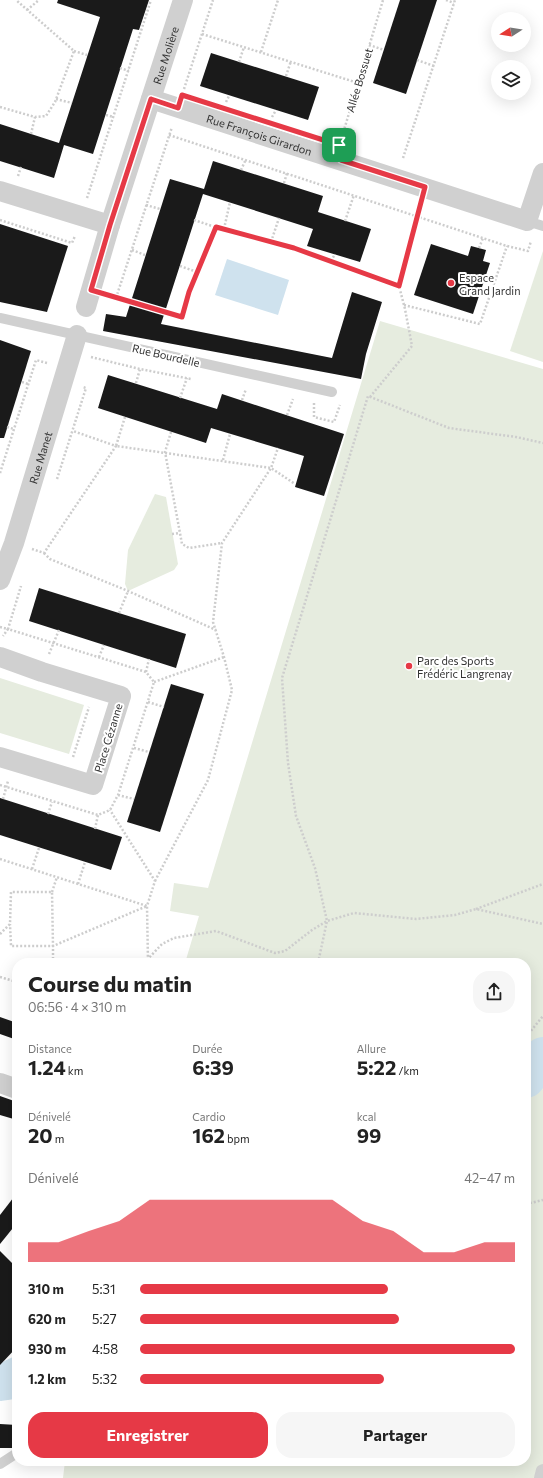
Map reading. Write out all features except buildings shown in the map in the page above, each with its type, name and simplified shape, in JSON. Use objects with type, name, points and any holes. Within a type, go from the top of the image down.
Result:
[{"type":"street","name":"Rue Molière","points":[[110,225],[183,0]]},
{"type":"street","name":"Rue François Girardon","points":[[151,99],[535,223]]},
{"type":"street","points":[[535,223],[543,173]]},
{"type":"street","points":[[0,191],[110,225],[88,299]]},
{"type":"street","name":"Rue Manet","points":[[0,580],[14,543],[77,335]]},
{"type":"street","name":"Place Cézanne","points":[[0,657],[42,672],[121,696],[93,785],[0,757]]},
{"type":"street","points":[[0,1083],[12,1087]]},
{"type":"lane","name":"Rue Bourdelle","points":[[0,318],[332,392]]},
{"type":"lane","points":[[0,1464],[12,1456]]},
{"type":"lane","points":[[539,1478],[541,1470],[543,1469]]},
{"type":"path","points":[[16,0],[74,51],[88,55]]},
{"type":"path","points":[[27,10],[39,0]]},
{"type":"path","points":[[86,201],[151,0]]},
{"type":"path","points":[[116,298],[212,0]]},
{"type":"path","points":[[261,52],[278,0]]},
{"type":"path","name":"Allée Bossuet","points":[[341,160],[339,145],[383,0]]},
{"type":"path","points":[[403,158],[455,1],[446,0]]},
{"type":"path","points":[[202,34],[358,83]]},
{"type":"path","points":[[369,45],[384,50]]},
{"type":"path","points":[[239,62],[244,46]]},
{"type":"path","points":[[0,107],[35,117],[46,116],[56,99],[74,51]]},
{"type":"path","points":[[417,60],[434,66]]},
{"type":"path","points":[[286,76],[291,61]]},
{"type":"path","points":[[120,68],[129,71]]},
{"type":"path","points":[[56,99],[72,104]]},
{"type":"path","points":[[106,115],[114,117]]},
{"type":"path","points":[[31,134],[35,117]]},
{"type":"path","points":[[169,135],[246,159],[507,246],[480,324],[404,305]]},
{"type":"path","points":[[242,170],[246,159]]},
{"type":"path","points":[[18,177],[21,167]]},
{"type":"path","points":[[284,183],[288,173]]},
{"type":"path","points":[[12,175],[25,179]]},
{"type":"path","points":[[319,958],[327,921],[315,868],[296,816],[288,763],[282,678],[368,396],[370,396],[412,346],[399,286],[425,187]]},
{"type":"path","points":[[344,221],[354,195]]},
{"type":"path","points":[[224,229],[230,202]]},
{"type":"path","points":[[146,205],[160,209]]},
{"type":"path","points":[[271,242],[279,218]]},
{"type":"path","points":[[194,220],[294,248],[399,286]]},
{"type":"path","points":[[88,299],[116,298],[182,317],[189,292],[216,227]]},
{"type":"path","points":[[479,248],[483,238]]},
{"type":"path","points":[[132,250],[145,255]]},
{"type":"path","points":[[331,261],[335,254]]},
{"type":"path","points":[[180,266],[197,272]]},
{"type":"path","points":[[0,472],[36,360],[48,363],[51,356],[81,363],[88,356],[140,369],[194,379]]},
{"type":"path","points":[[136,383],[140,369]]},
{"type":"path","points":[[180,398],[187,378]]},
{"type":"path","points":[[22,382],[28,384]]},
{"type":"path","points":[[56,483],[86,388],[80,386]]},
{"type":"path","points":[[242,400],[246,389],[252,390]]},
{"type":"path","points":[[370,396],[449,428],[543,443]]},
{"type":"path","points":[[286,397],[300,400]]},
{"type":"path","points":[[287,415],[293,399]]},
{"type":"path","points":[[307,401],[314,403],[314,417],[334,422],[342,402]]},
{"type":"path","points":[[44,553],[116,446],[126,417]]},
{"type":"path","points":[[7,427],[14,429]]},
{"type":"path","points":[[73,431],[116,446],[271,468],[295,484]]},
{"type":"path","points":[[172,432],[165,452],[182,544],[189,548],[222,543]]},
{"type":"path","points":[[222,460],[230,434]]},
{"type":"path","points":[[148,958],[147,906],[155,881],[208,780],[232,690],[213,622],[222,543],[271,468],[278,448]]},
{"type":"path","points":[[172,534],[180,533]]},
{"type":"path","points":[[34,550],[36,542]]},
{"type":"path","points":[[14,543],[44,553],[50,559],[128,591],[216,630]]},
{"type":"path","points":[[119,613],[128,591]]},
{"type":"path","points":[[0,627],[8,629]]},
{"type":"path","points":[[99,657],[104,645]]},
{"type":"path","points":[[154,682],[224,657]]},
{"type":"path","points":[[146,672],[149,659]]},
{"type":"path","points":[[148,702],[164,707]]},
{"type":"path","points":[[72,759],[90,707],[87,704]]},
{"type":"path","points":[[134,748],[149,752]]},
{"type":"path","points":[[3,799],[6,787]]},
{"type":"path","points":[[118,795],[134,799]]},
{"type":"path","points":[[48,814],[52,802]]},
{"type":"path","points":[[110,810],[155,881]]},
{"type":"path","points":[[95,829],[98,815]]},
{"type":"path","points":[[32,869],[39,848]]},
{"type":"path","points":[[0,858],[147,906]]},
{"type":"path","points":[[78,884],[85,862]]},
{"type":"path","points":[[53,958],[52,892],[57,877]]},
{"type":"path","points":[[150,958],[162,944],[174,938],[216,931],[275,954],[285,951],[312,930],[327,921],[354,913],[416,919],[455,915],[476,909],[543,884]]},
{"type":"path","points":[[52,892],[11,892],[10,924],[12,946],[53,946],[147,906]]},
{"type":"path","points":[[476,909],[543,924]]},
{"type":"path","points":[[0,934],[10,924]]},
{"type":"path","points":[[0,977],[12,981]]},
{"type":"path","points":[[531,1031],[543,1016]]},
{"type":"path","points":[[531,1203],[543,1200]]},
{"type":"shaded area","points":[[543,251],[543,362],[510,351]]},
{"type":"shaded area","name":"Parc des Sports Frédéric Langrenay","points":[[380,321],[543,369],[543,1478],[63,1478],[64,1466],[531,1466],[531,958],[186,958],[199,916],[170,911],[174,883],[208,888]]},
{"type":"shaded area","points":[[155,494],[166,497],[178,564],[174,570],[128,591],[125,584],[128,550]]},
{"type":"shaded area","points":[[0,678],[84,705],[69,754],[0,733]]},
{"type":"water","points":[[227,259],[289,280],[278,315],[215,295]]},
{"type":"waterway","points":[[531,1072],[543,1056]]},
{"type":"waterway","points":[[0,1382],[12,1378]]},
{"type":"place","name":"Espace Grand Jardin","points":[[451,283]]},
{"type":"place","name":"Parc des Sports Frédéric Langrenay","points":[[409,666]]},
{"type":"route","points":[[182,95],[339,145],[341,160],[425,187],[399,286],[294,248],[216,227],[189,292],[182,317],[91,290],[110,225],[151,99],[178,108],[182,95]]}]
